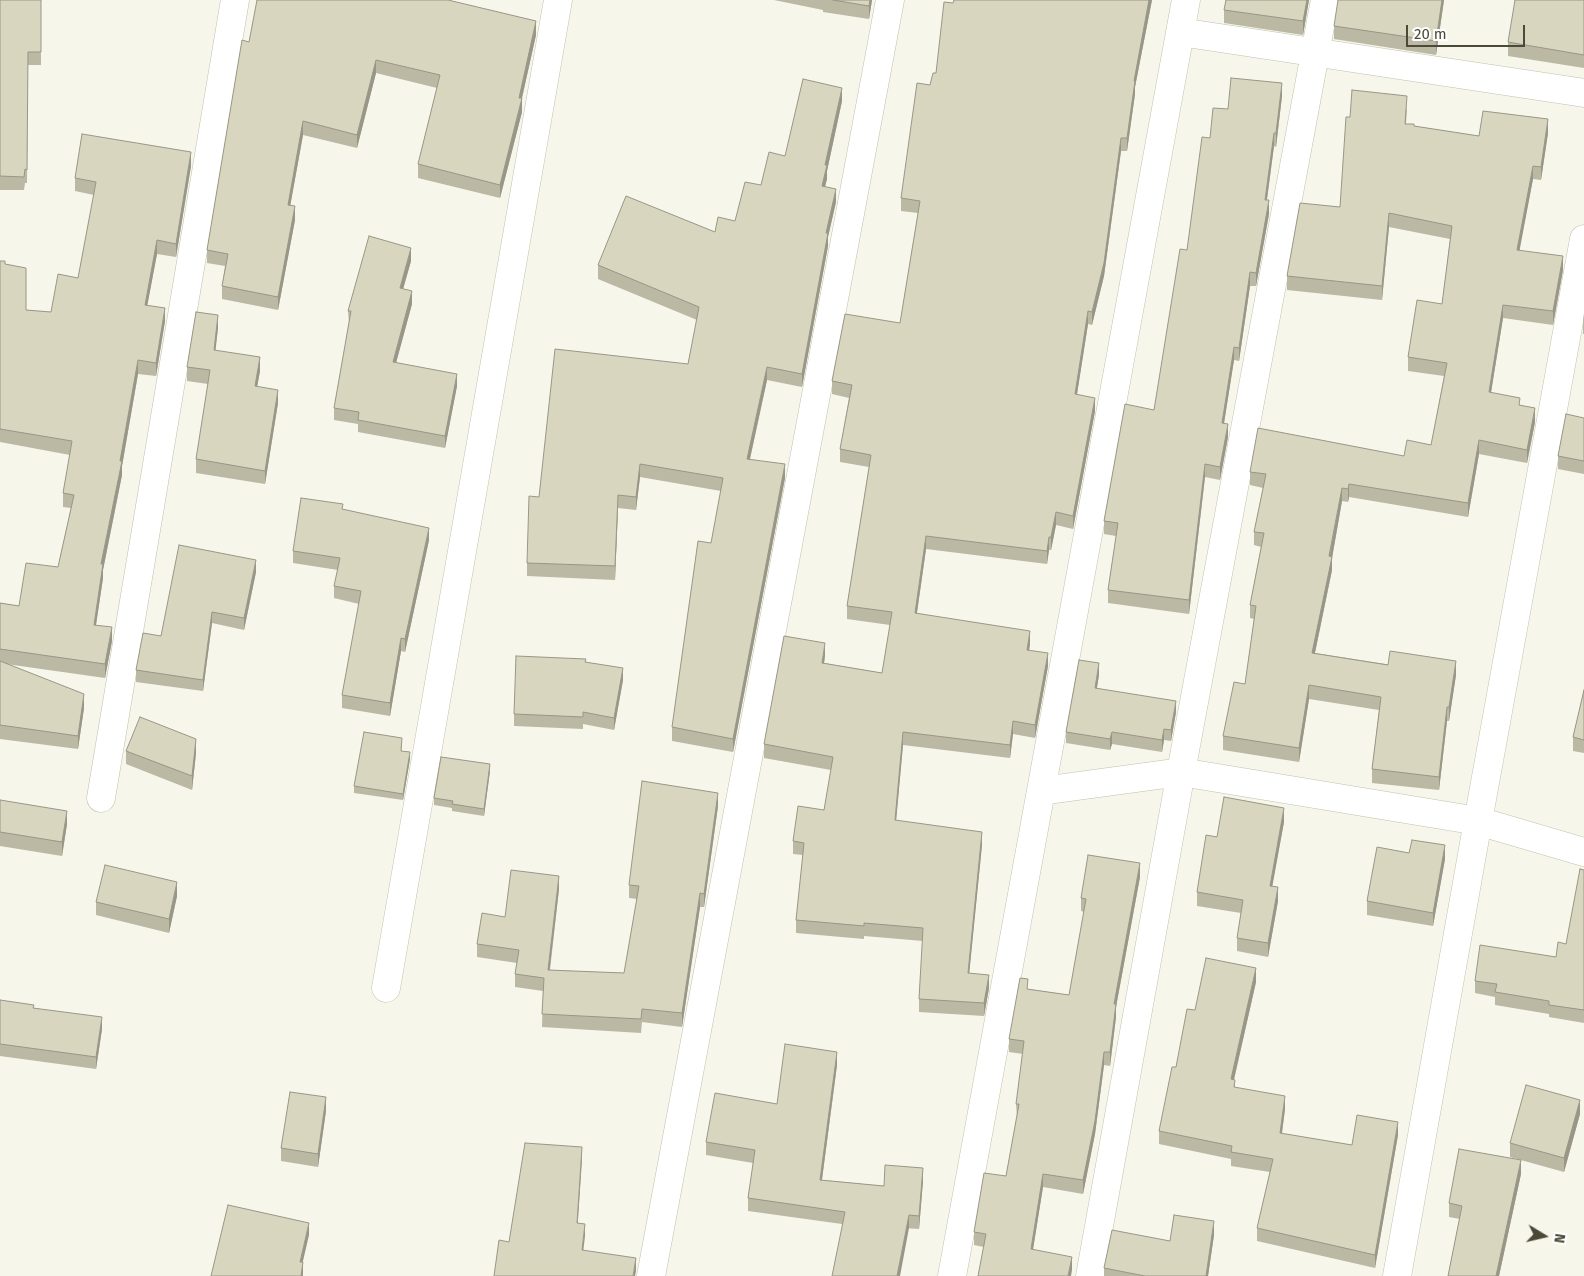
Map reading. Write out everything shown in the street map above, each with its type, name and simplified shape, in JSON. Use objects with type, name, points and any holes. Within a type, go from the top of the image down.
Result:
[{"type":"street","points":[[101,798],[235,0]]},
{"type":"street","points":[[386,988],[558,0]]},
{"type":"street","points":[[651,1276],[890,0]]},
{"type":"street","points":[[952,1276],[1186,0]]},
{"type":"street","points":[[1090,1276],[1181,772],[1325,0]]},
{"type":"street","points":[[1180,32],[1315,54],[1584,93]]},
{"type":"street","points":[[1397,1276],[1584,239]]},
{"type":"street","points":[[1041,791],[1181,772],[1478,821],[1584,852]]},
{"type":"building","points":[[0,0],[41,0],[41,52],[28,52],[27,170],[25,169],[24,177],[0,176]]},
{"type":"building","points":[[257,0],[448,0],[536,21],[519,98],[522,98],[500,185],[418,164],[440,75],[376,60],[357,135],[303,121],[288,205],[295,206],[278,297],[222,286],[228,254],[207,250],[242,40],[249,42]]},
{"type":"building","points":[[833,0],[870,0],[869,6]]},
{"type":"building","points":[[954,0],[1149,0],[1134,81],[1127,138],[1121,138],[1104,263],[1092,312],[1088,311],[1075,394],[1095,398],[1073,516],[1056,512],[1047,551],[926,536],[915,613],[1030,631],[1027,650],[1048,653],[1035,725],[1013,721],[1010,745],[903,732],[895,820],[982,832],[968,973],[989,975],[984,1003],[919,999],[923,928],[864,923],[864,926],[796,920],[804,843],[793,841],[798,806],[824,810],[833,757],[764,744],[784,636],[825,643],[822,663],[882,673],[892,612],[847,606],[871,455],[840,449],[852,385],[832,381],[845,314],[900,323],[920,201],[901,198],[917,83],[930,85],[933,73],[936,73],[944,2],[953,3]]},
{"type":"building","points":[[1226,0],[1307,0],[1303,21],[1224,10]]},
{"type":"building","points":[[1338,0],[1442,0],[1436,41],[1334,26]]},
{"type":"building","points":[[1515,0],[1584,0],[1584,55],[1508,42]]},
{"type":"building","points":[[1231,78],[1282,83],[1265,200],[1269,200],[1256,273],[1250,272],[1239,348],[1234,347],[1222,423],[1228,424],[1220,467],[1205,464],[1189,600],[1108,590],[1118,523],[1104,521],[1125,404],[1154,410],[1180,249],[1187,250],[1202,137],[1210,138],[1213,108],[1228,109]]},
{"type":"building","points":[[803,79],[842,88],[822,186],[836,189],[826,233],[828,233],[802,374],[767,367],[747,459],[785,464],[733,739],[672,727],[698,541],[711,543],[723,478],[640,464],[636,497],[618,495],[615,566],[527,563],[529,496],[539,497],[555,349],[688,364],[699,307],[598,265],[626,196],[715,232],[718,217],[735,221],[745,182],[761,185],[769,152],[785,156]]},
{"type":"building","points":[[1352,90],[1407,96],[1405,124],[1479,136],[1483,111],[1548,119],[1541,167],[1533,166],[1517,250],[1563,256],[1553,311],[1503,305],[1489,392],[1520,398],[1519,405],[1535,408],[1527,450],[1479,440],[1468,503],[1349,484],[1348,489],[1342,488],[1329,556],[1332,557],[1312,653],[1388,665],[1390,651],[1456,661],[1449,707],[1447,707],[1439,777],[1372,769],[1381,697],[1309,685],[1299,748],[1223,736],[1234,682],[1245,684],[1256,606],[1250,605],[1264,533],[1254,532],[1266,474],[1250,472],[1258,428],[1404,456],[1407,440],[1431,445],[1447,363],[1408,357],[1417,300],[1442,304],[1452,226],[1389,213],[1382,286],[1287,276],[1300,203],[1340,207],[1346,117],[1350,117]]},
{"type":"building","points":[[82,134],[191,152],[176,244],[157,240],[145,305],[165,308],[156,363],[138,360],[120,461],[122,461],[101,564],[103,564],[94,625],[112,627],[105,664],[0,649],[0,603],[19,606],[26,563],[58,567],[74,495],[63,493],[72,441],[0,429],[0,261],[5,261],[5,264],[26,268],[26,310],[51,312],[58,274],[78,278],[96,182],[75,178]]},
{"type":"building","points":[[369,236],[411,248],[400,288],[412,291],[393,362],[457,374],[445,436],[358,420],[359,412],[334,408],[351,311],[348,311]]},
{"type":"building","points":[[196,312],[218,315],[214,350],[260,357],[255,386],[278,390],[265,471],[196,459],[210,370],[187,367]]},
{"type":"building","points":[[1566,414],[1584,418],[1584,461],[1558,456]]},
{"type":"building","points":[[301,498],[343,504],[342,509],[429,528],[405,639],[401,638],[390,703],[342,695],[361,591],[334,586],[340,558],[293,551]]},
{"type":"building","points":[[179,545],[256,560],[244,618],[212,612],[203,680],[136,670],[143,633],[161,636]]},
{"type":"building","points":[[516,656],[586,659],[585,662],[623,668],[614,718],[583,712],[583,717],[514,714]]},
{"type":"building","points":[[1079,660],[1099,663],[1095,688],[1176,701],[1171,730],[1164,729],[1162,740],[1112,732],[1110,739],[1066,732]]},
{"type":"building","points":[[0,661],[84,694],[78,736],[0,725]]},
{"type":"building","points":[[1584,690],[1584,740],[1573,737]]},
{"type":"building","points":[[140,717],[196,739],[192,776],[126,751]]},
{"type":"building","points":[[364,732],[402,738],[401,751],[410,752],[403,794],[354,786]]},
{"type":"building","points":[[441,757],[490,764],[484,809],[452,804],[453,801],[434,798]]},
{"type":"building","points":[[642,781],[718,793],[704,894],[700,893],[682,1013],[642,1009],[641,1019],[542,1014],[544,978],[515,974],[519,950],[477,944],[482,913],[505,917],[511,870],[559,876],[548,970],[624,973],[639,886],[629,885]]},
{"type":"building","points":[[1224,797],[1284,808],[1270,886],[1278,887],[1268,943],[1237,938],[1243,900],[1197,892],[1206,835],[1217,837]]},
{"type":"building","points":[[0,800],[67,811],[62,842],[0,832]]},
{"type":"building","points":[[1412,840],[1445,845],[1433,913],[1367,901],[1377,847],[1409,853]]},
{"type":"building","points":[[1088,855],[1140,863],[1114,1004],[1116,1004],[1110,1052],[1104,1052],[1095,1121],[1083,1180],[1043,1174],[1031,1249],[1072,1257],[1068,1276],[978,1276],[986,1234],[974,1232],[984,1173],[1006,1176],[1019,1104],[1016,1104],[1024,1041],[1009,1039],[1020,978],[1028,979],[1027,989],[1069,995],[1086,899],[1081,898]]},
{"type":"building","points":[[105,865],[177,882],[169,919],[96,902]]},
{"type":"building","points":[[1580,869],[1584,870],[1584,1010],[1549,1005],[1549,1001],[1495,992],[1497,984],[1475,981],[1480,945],[1556,957],[1558,942],[1566,944]]},
{"type":"building","points":[[1206,958],[1256,968],[1231,1079],[1235,1080],[1234,1087],[1285,1096],[1280,1133],[1352,1145],[1357,1115],[1398,1122],[1375,1255],[1257,1228],[1273,1159],[1231,1152],[1232,1146],[1159,1131],[1172,1067],[1176,1067],[1187,1009],[1195,1010]]},
{"type":"building","points":[[0,1000],[34,1005],[33,1008],[102,1017],[96,1057],[0,1044]]},
{"type":"building","points":[[785,1044],[837,1052],[820,1180],[884,1186],[885,1165],[923,1168],[919,1216],[909,1215],[897,1276],[832,1276],[845,1212],[748,1198],[755,1150],[706,1142],[715,1093],[777,1104]]},
{"type":"building","points":[[1526,1085],[1580,1100],[1564,1158],[1510,1143]]},
{"type":"building","points":[[290,1092],[326,1097],[318,1154],[281,1148]]},
{"type":"building","points":[[525,1143],[582,1147],[577,1223],[585,1224],[582,1250],[636,1258],[633,1276],[494,1276],[499,1240],[509,1242]]},
{"type":"building","points":[[1459,1149],[1521,1160],[1496,1276],[1448,1276],[1462,1206],[1449,1203]]},
{"type":"building","points":[[228,1205],[309,1223],[300,1262],[303,1262],[301,1276],[211,1276]]},
{"type":"building","points":[[1174,1215],[1214,1221],[1206,1276],[1145,1276],[1104,1268],[1112,1230],[1170,1241]]}]
